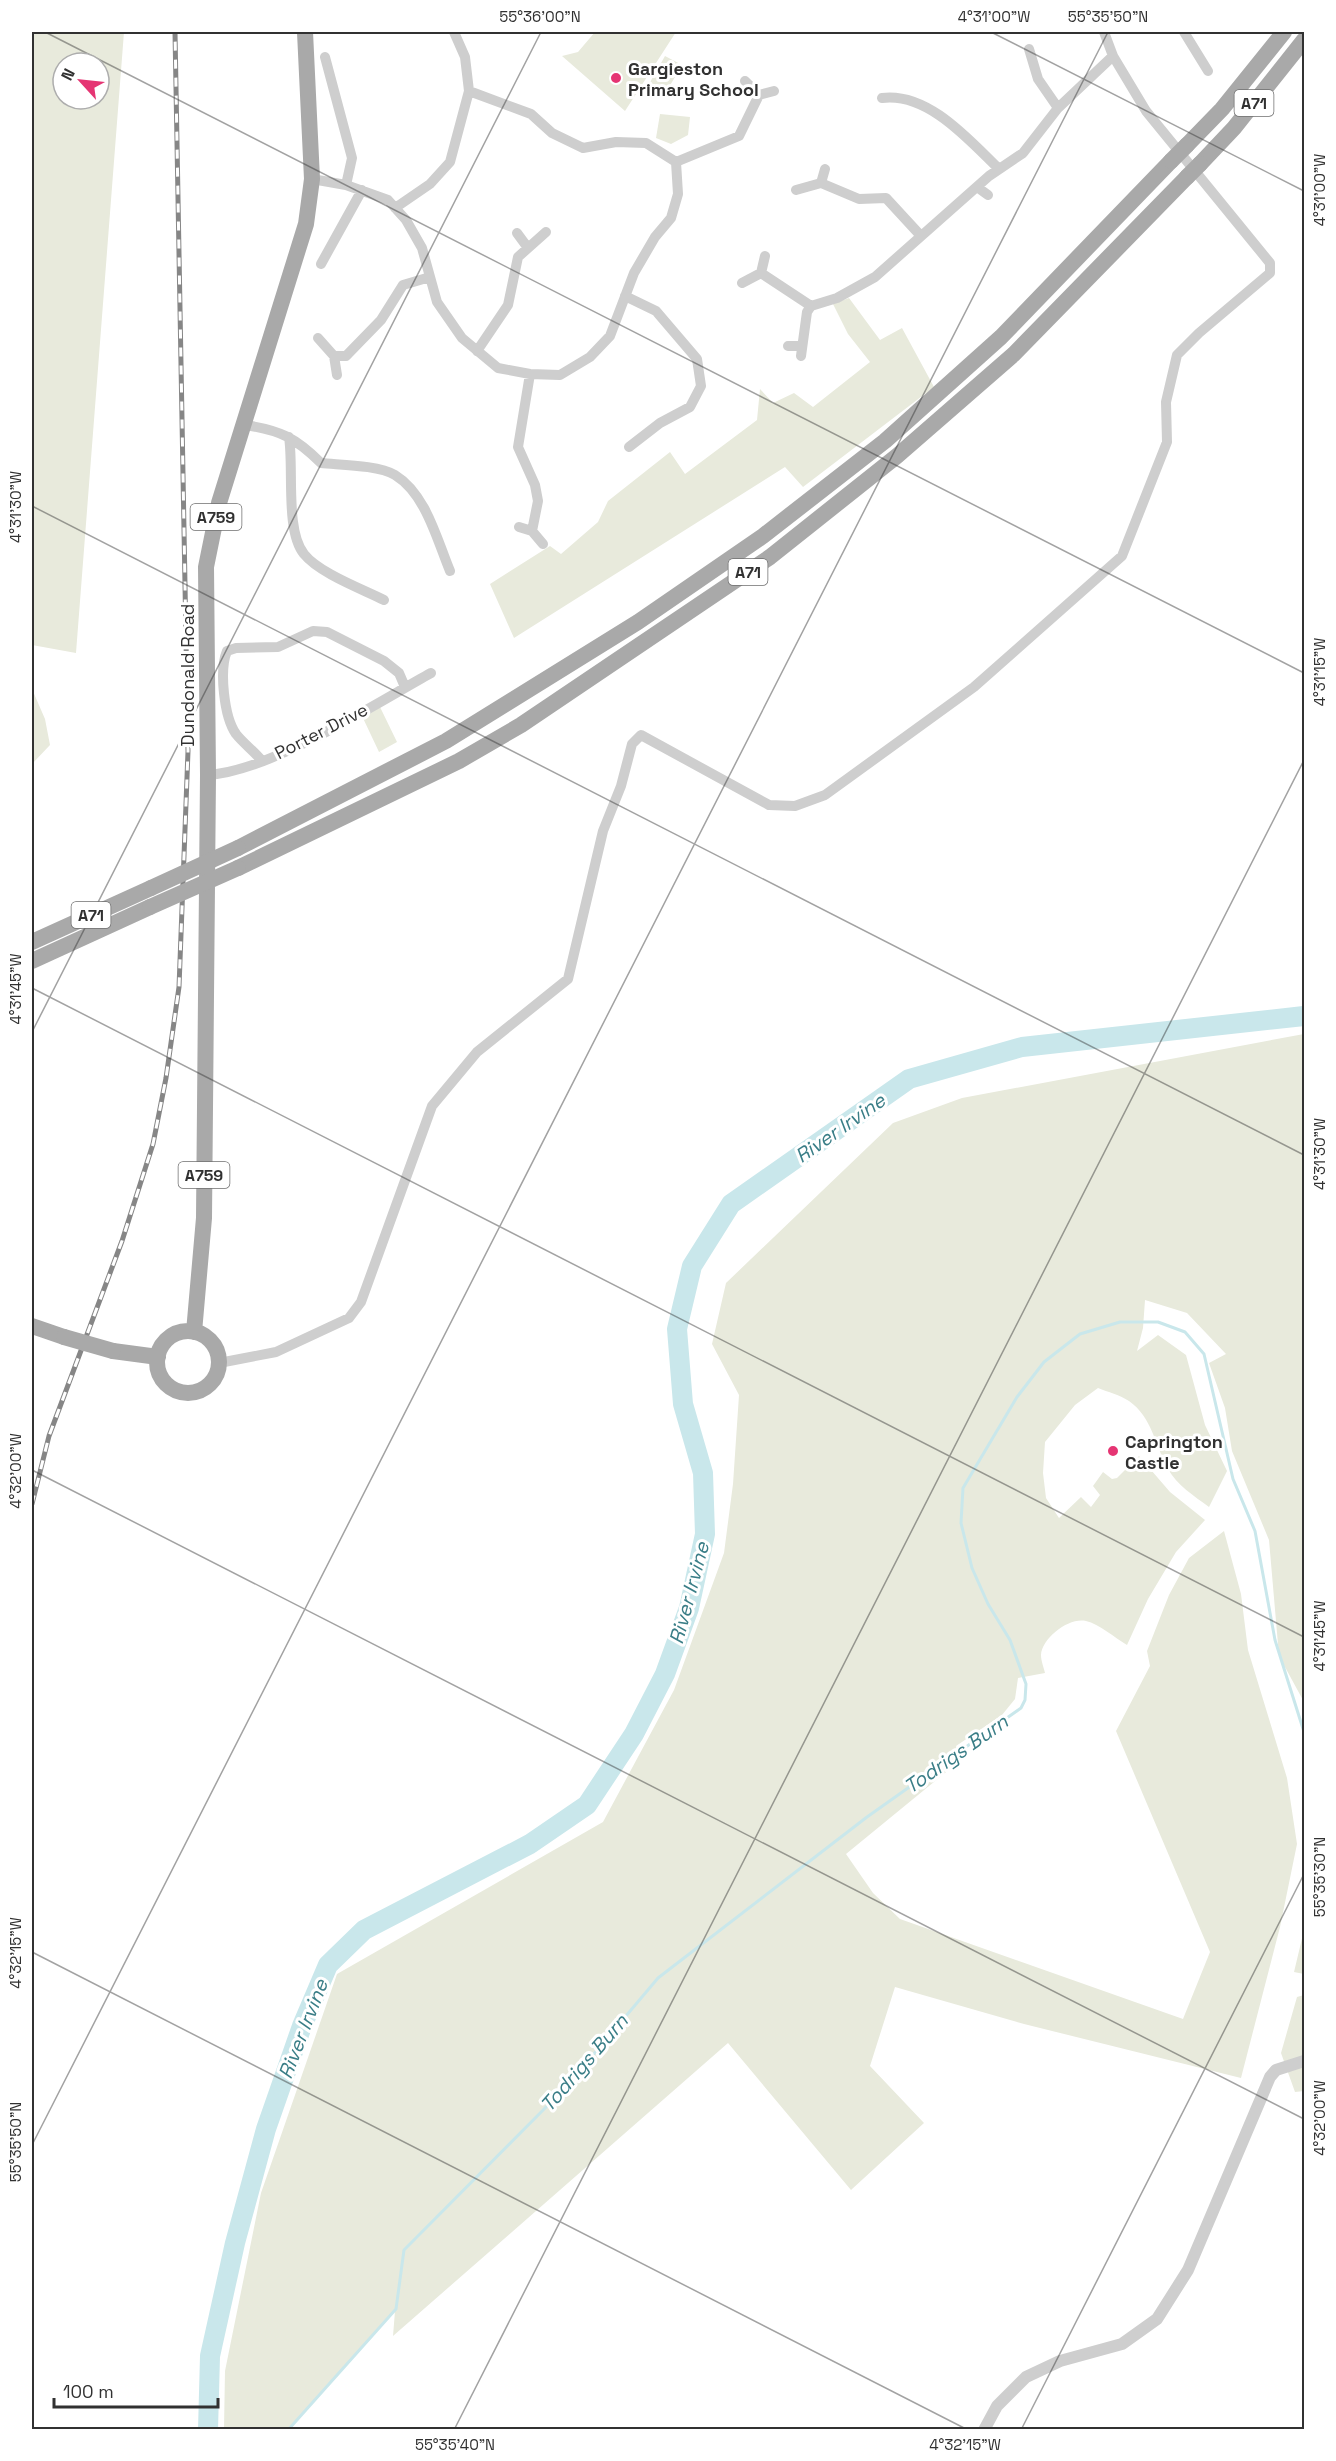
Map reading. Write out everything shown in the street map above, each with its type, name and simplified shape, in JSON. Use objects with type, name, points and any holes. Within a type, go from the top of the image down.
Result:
[{"type":"main road","name":"Dundonald Road","points":[[195,1332],[204,1218],[206,567],[219,503],[306,224],[312,179],[305,32]]},
{"type":"main road","name":"A71","points":[[32,942],[238,848],[446,741],[638,622],[764,536],[885,441],[1001,337],[1222,109],[1284,32]]},
{"type":"main road","name":"A71","points":[[32,961],[238,868],[459,761],[511,731],[770,557],[897,456],[1014,354],[1234,128],[1305,39]]},
{"type":"main road","points":[[32,1326],[113,1351],[158,1357]]},
{"type":"main road","points":[[195,1332],[212,1343],[219,1363],[210,1384],[199,1391],[188,1393],[168,1386],[160,1375],[158,1357],[161,1347],[170,1337],[180,1333],[195,1332]]},
{"type":"street","points":[[395,208],[430,184],[450,162],[469,91],[465,57],[454,32]]},
{"type":"street","points":[[219,1363],[276,1352],[349,1318],[361,1302],[432,1106],[477,1052],[568,979],[603,831],[621,786],[633,744],[641,735],[769,805],[795,806],[825,795],[974,687],[1104,575],[1122,555],[1167,442],[1166,402],[1177,355],[1198,333],[1270,273],[1270,263],[1146,111],[1113,56],[1104,32]]},
{"type":"street","points":[[1184,32],[1208,71]]},
{"type":"street","points":[[1029,49],[1029,63],[1058,108]]},
{"type":"street","points":[[788,346],[801,351],[807,312],[811,306],[837,298],[875,277],[977,187],[1023,153],[1058,108],[1113,56]]},
{"type":"street","points":[[325,57],[352,158],[346,185]]},
{"type":"street","points":[[745,81],[759,95]]},
{"type":"street","points":[[469,91],[531,114],[552,133],[583,148],[616,142],[646,143],[676,162]]},
{"type":"street","points":[[676,162],[739,136],[759,95],[774,91]]},
{"type":"street","points":[[882,98],[895,93],[948,122],[999,169]]},
{"type":"street","points":[[312,179],[346,185],[388,200],[406,220],[422,248],[437,302],[462,338],[498,368],[530,374],[561,375],[590,357],[610,336],[634,273],[671,218],[678,194],[676,162]]},
{"type":"street","points":[[821,183],[825,169]]},
{"type":"street","points":[[796,190],[821,183],[858,199],[886,198],[921,236]]},
{"type":"street","points":[[977,187],[988,195]]},
{"type":"street","points":[[321,264],[362,190]]},
{"type":"street","points":[[477,351],[508,305],[518,257],[546,232]]},
{"type":"street","points":[[517,233],[528,248]]},
{"type":"street","points":[[742,283],[761,273],[765,256]]},
{"type":"street","points":[[761,273],[811,306]]},
{"type":"street","points":[[334,356],[346,356],[364,340],[381,320],[403,285],[430,278]]},
{"type":"street","points":[[626,296],[656,311],[697,359],[700,386],[690,407],[660,423],[629,447]]},
{"type":"street","points":[[318,338],[334,356],[337,375]]},
{"type":"street","points":[[530,374],[518,447],[535,486],[538,501],[532,531]]},
{"type":"street","points":[[245,425],[269,428],[299,441],[321,463],[359,466],[394,475],[420,500],[450,572]]},
{"type":"street","points":[[289,437],[295,533],[303,553],[314,563],[384,600]]},
{"type":"street","points":[[519,527],[532,531],[543,544]]},
{"type":"street","points":[[262,761],[237,736],[227,720],[222,662],[227,651],[236,648],[278,647],[313,632],[327,632],[384,661],[399,673],[405,687]]},
{"type":"street","name":"Porter Drive","points":[[207,776],[224,774],[262,761],[431,673]]},
{"type":"street","points":[[984,2430],[997,2406],[1026,2377],[1060,2361],[1122,2344],[1157,2319],[1188,2270],[1270,2077],[1276,2070],[1305,2061]]},
{"type":"shaded area","points":[[32,32],[124,32],[76,653],[32,645]]},
{"type":"shaded area","name":"Gargieston Primary School","points":[[595,32],[676,32],[625,111],[562,56],[578,52]]},
{"type":"shaded area","points":[[665,56],[682,65],[665,94],[649,84]]},
{"type":"shaded area","points":[[660,114],[690,117],[688,135],[671,144],[656,138]]},
{"type":"shaded area","points":[[849,298],[880,340],[902,328],[934,387],[803,487],[785,467],[514,638],[490,584],[550,546],[561,554],[598,522],[608,501],[670,452],[685,474],[757,420],[760,389],[773,403],[794,393],[813,407],[870,362],[848,334],[833,304]]},
{"type":"shaded area","points":[[32,689],[45,719],[50,745],[32,764]]},
{"type":"shaded area","points":[[380,707],[397,742],[379,752],[362,716]]},
{"type":"shaded area","points":[[1304,1034],[1304,1702],[1279,1656],[1269,1540],[1232,1451],[1225,1408],[1209,1363],[1226,1354],[1187,1313],[1145,1300],[1143,1328],[1137,1351],[1158,1335],[1186,1355],[1205,1425],[1227,1471],[1209,1507],[1186,1490],[1172,1475],[1148,1423],[1137,1408],[1122,1397],[1098,1388],[1075,1405],[1045,1442],[1043,1473],[1046,1498],[1059,1518],[1081,1497],[1091,1507],[1100,1495],[1093,1486],[1103,1472],[1112,1479],[1117,1478],[1139,1456],[1170,1492],[1205,1520],[1176,1552],[1148,1599],[1127,1645],[1102,1628],[1086,1621],[1072,1622],[1058,1630],[1043,1648],[1041,1657],[1045,1673],[1018,1678],[1015,1699],[1002,1715],[956,1746],[962,1759],[846,1854],[873,1893],[900,1919],[1183,2019],[1210,1952],[1116,1731],[1150,1666],[1147,1651],[1169,1595],[1189,1558],[1224,1531],[1241,1594],[1248,1650],[1287,1778],[1297,1844],[1280,1927],[1241,2078],[1024,2024],[895,1987],[870,2066],[924,2123],[851,2190],[728,2043],[393,2336],[395,2311],[288,2429],[224,2429],[225,2371],[261,2193],[337,1974],[603,1822],[674,1690],[724,1553],[733,1484],[739,1395],[712,1344],[726,1283],[893,1123],[962,1098]]},
{"type":"shaded area","points":[[1304,1930],[1304,1974],[1294,1972]]},
{"type":"shaded area","points":[[1304,1995],[1304,2091],[1295,2092],[1281,2053],[1297,1997]]},
{"type":"waterway","name":"River Irvine","points":[[208,2430],[210,2356],[235,2243],[266,2129],[302,2026],[328,1965],[364,1930],[530,1844],[587,1805],[634,1734],[665,1674],[689,1608],[705,1534],[703,1473],[683,1404],[677,1329],[692,1266],[731,1204],[909,1079],[1022,1047],[1304,1016]]},
{"type":"waterway","name":"Todrigs Burn","points":[[288,2430],[396,2309],[404,2250],[566,2087],[658,1978],[867,1817],[1021,1708],[1025,1700],[1026,1684],[1010,1640],[988,1604],[972,1568],[961,1523],[963,1488],[1017,1397],[1044,1362],[1080,1334],[1120,1322],[1158,1322],[1185,1332],[1204,1354],[1233,1479],[1255,1531],[1275,1640],[1304,1732]]},
{"type":"railway","points":[[32,1504],[49,1436],[122,1241],[153,1144],[166,1078],[179,987],[188,751],[175,32]]},
{"type":"place","name":"Gargieston Primary School","points":[[616,78]]},
{"type":"place","name":"Caprington Castle","points":[[1113,1451]]}]
